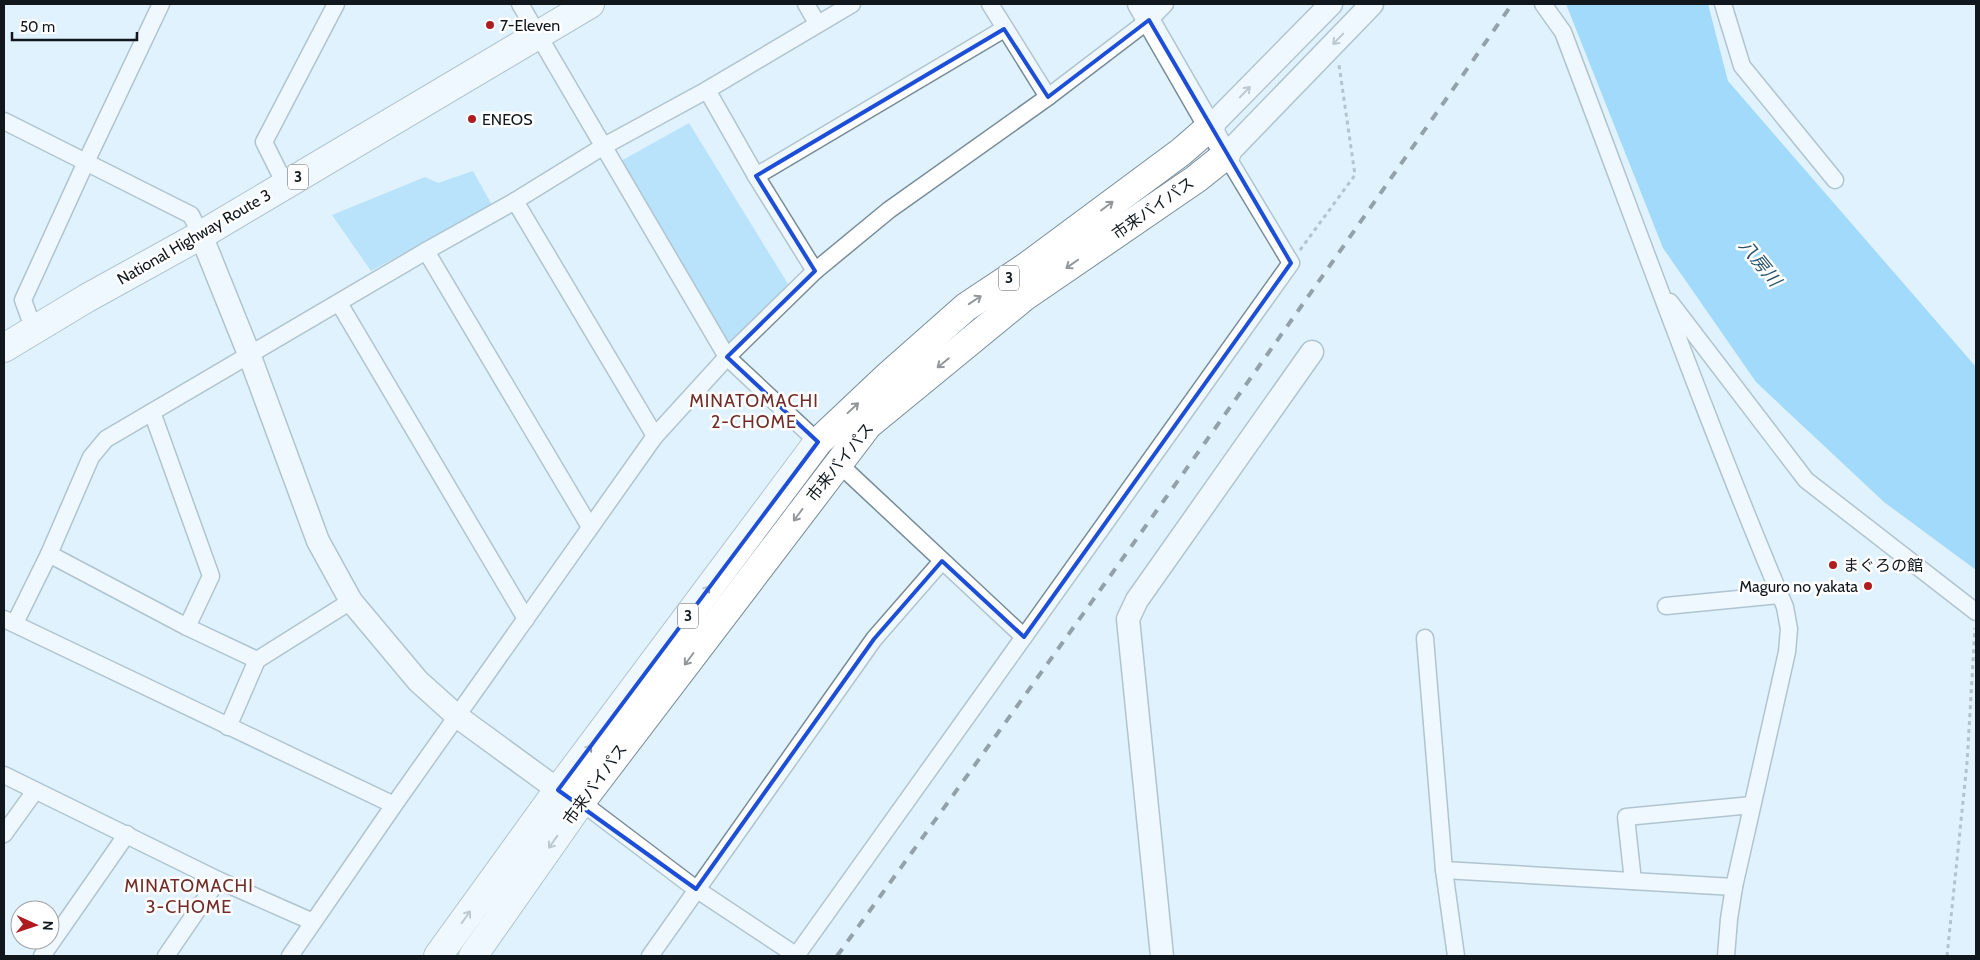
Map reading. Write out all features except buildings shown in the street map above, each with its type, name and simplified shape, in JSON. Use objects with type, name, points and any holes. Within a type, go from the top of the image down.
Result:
[{"type":"highway","name":"National Highway Route 3","points":[[4,348],[87,298],[201,235],[590,4]]},
{"type":"highway","name":"市来バイパス","points":[[474,956],[569,796],[818,442],[888,375],[966,307],[1026,267],[1181,152],[1211,126]]},
{"type":"highway","name":"市来バイパス","points":[[438,956],[868,425],[1024,297],[1196,179],[1226,155]]},
{"type":"street","points":[[34,330],[23,300],[161,4]]},
{"type":"street","points":[[285,184],[264,142],[336,4]]},
{"type":"street","points":[[520,4],[727,357],[818,442]]},
{"type":"street","points":[[806,4],[818,23]]},
{"type":"street","points":[[394,805],[10,621],[49,554],[91,457],[106,439],[426,251],[515,201],[604,146],[707,90],[852,4]]},
{"type":"street","points":[[990,4],[1048,97]]},
{"type":"street","points":[[290,956],[394,805],[655,436],[727,357],[815,270],[889,210],[1048,97],[1144,12],[1165,4]]},
{"type":"street","name":"市来バイパス","points":[[1211,126],[1331,4]]},
{"type":"street","name":"市来バイパス","points":[[1226,155],[1372,4]]},
{"type":"street","points":[[1543,4],[1563,32],[1661,290],[1692,378],[1785,607],[1789,628],[1787,652],[1734,887],[1726,956]]},
{"type":"street","points":[[1723,4],[1742,66],[1835,180]]},
{"type":"street","points":[[4,121],[191,215],[201,235],[249,354],[318,540],[352,601],[418,682],[458,717],[696,889],[796,956],[1290,263],[1144,12]]},
{"type":"street","points":[[756,176],[1004,29]]},
{"type":"street","points":[[707,90],[756,176],[815,270]]},
{"type":"street","points":[[515,201],[655,436]]},
{"type":"street","points":[[426,251],[590,527]]},
{"type":"street","points":[[1661,290],[1806,480],[1976,612]]},
{"type":"street","points":[[339,303],[526,619]]},
{"type":"street","points":[[1162,956],[1128,619],[1137,600],[1312,352]]},
{"type":"street","points":[[152,412],[211,576],[188,627]]},
{"type":"street","points":[[838,463],[1024,636]]},
{"type":"street","points":[[49,554],[188,627],[257,660]]},
{"type":"street","points":[[650,956],[874,639],[942,561]]},
{"type":"street","points":[[1666,606],[1780,595]]},
{"type":"street","points":[[228,727],[257,660],[352,601]]},
{"type":"street","points":[[1425,638],[1444,870],[1456,956]]},
{"type":"street","points":[[4,775],[218,880],[313,922]]},
{"type":"street","points":[[4,834],[35,791]]},
{"type":"street","points":[[1633,881],[1626,817],[1752,805]]},
{"type":"street","points":[[42,956],[127,834]]},
{"type":"street","points":[[1444,870],[1734,887]]},
{"type":"street","points":[[166,956],[218,880]]},
{"type":"path","points":[[1290,263],[1355,175],[1344,100]]},
{"type":"path","points":[[1947,956],[1966,763],[1976,612]]},
{"type":"highlighted area","points":[[1149,20],[1291,263],[1024,637],[942,561],[874,639],[696,889],[558,790],[818,442],[727,357],[815,271],[756,176],[1004,29],[1048,97]]},
{"type":"shaded area","points":[[689,123],[788,284],[728,349],[619,162]]},
{"type":"shaded area","points":[[473,171],[492,205],[371,271],[332,215],[425,177],[438,183]]},
{"type":"water","name":"八房川","points":[[1566,4],[1708,4],[1728,81],[1976,367],[1976,570],[1884,502],[1756,382],[1663,248]]},
{"type":"railway","points":[[837,956],[1177,482],[1512,4]]},
{"type":"place","name":"7-Eleven","points":[[490,25]]},
{"type":"place","name":"ENEOS","points":[[472,119]]},
{"type":"place","name":"まぐろの館","points":[[1833,565]]},
{"type":"place","name":"Maguro no yakata","points":[[1868,586]]},
{"type":"district","name":"MINATOMACHI 2-CHOME","points":[[754,411]]},
{"type":"district","name":"MINATOMACHI 3-CHOME","points":[[189,896]]}]
